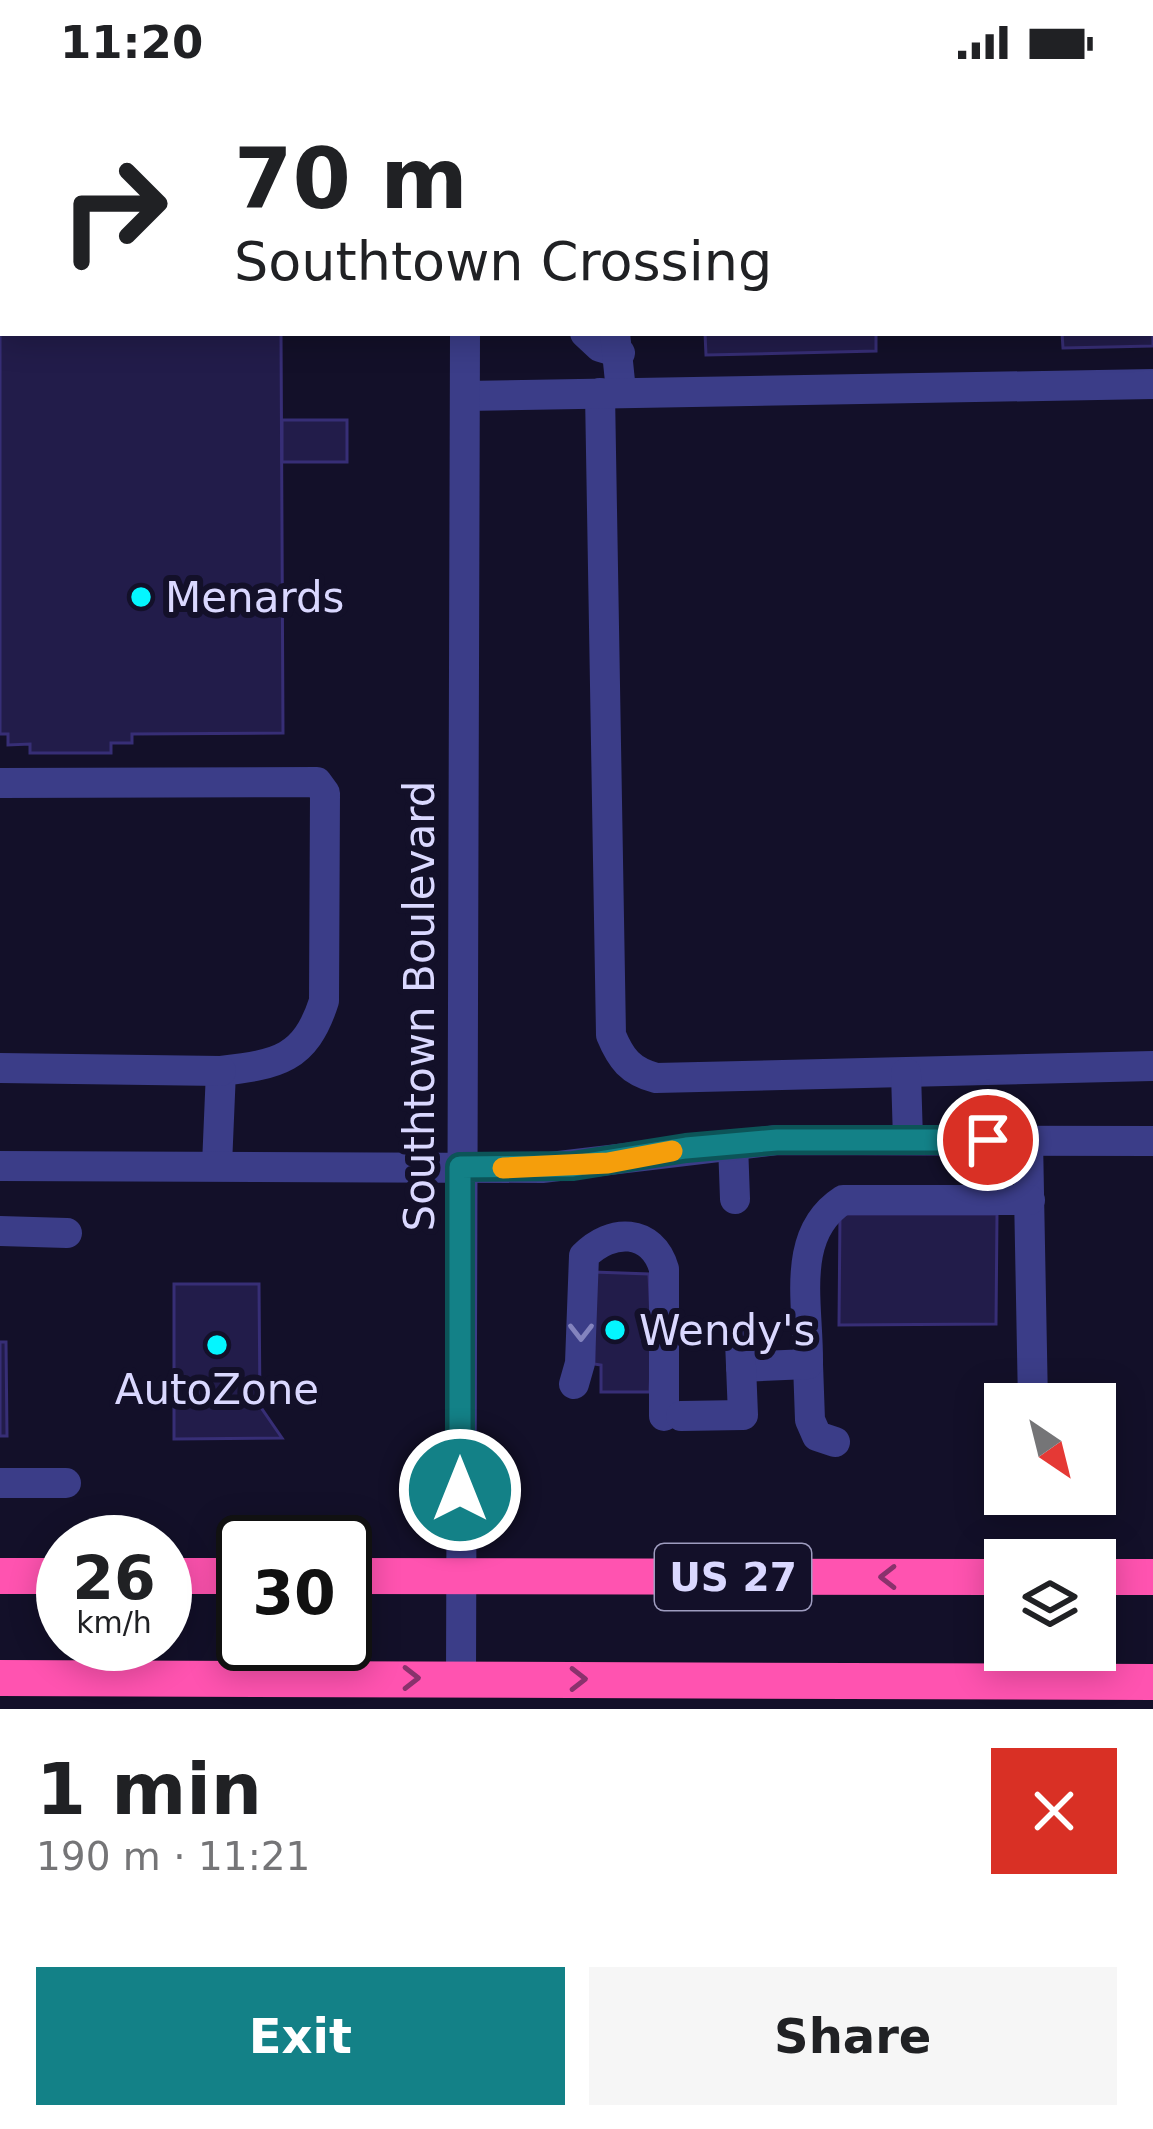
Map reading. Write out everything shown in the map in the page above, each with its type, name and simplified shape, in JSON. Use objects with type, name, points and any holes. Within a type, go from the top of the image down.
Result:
[{"type":"highway","points":[[0,1576],[36,1576]]},
{"type":"highway","name":"US 27","points":[[372,1576],[984,1577]]},
{"type":"highway","points":[[1116,1577],[1153,1577]]},
{"type":"highway","points":[[0,1678],[1153,1682]]},
{"type":"street","name":"Southtown Boulevard","points":[[461,1678],[465,336]]},
{"type":"street","points":[[588,336],[599,347],[618,343],[610,392],[611,1034],[620,1057],[636,1072],[656,1078],[1153,1066]]},
{"type":"street","points":[[465,396],[1153,384]]},
{"type":"street","points":[[0,783],[317,782],[325,793],[324,1000],[315,1030],[296,1051],[269,1065],[220,1071],[0,1069]]},
{"type":"street","points":[[217,1165],[220,1071]]},
{"type":"street","points":[[906,1073],[908,1140]]},
{"type":"street","points":[[1028,1140],[1033,1383]]},
{"type":"street","points":[[0,1166],[573,1166],[733,1144],[1153,1141]]},
{"type":"street","points":[[733,1144],[736,1199]]},
{"type":"street","points":[[835,1442],[817,1436],[810,1420],[808,1364],[806,1249],[812,1231],[830,1208],[843,1200],[1030,1200]]},
{"type":"street","points":[[566,1251],[578,1233],[608,1221],[628,1217],[658,1223]]},
{"type":"street","points":[[0,1231],[67,1233]]},
{"type":"street","points":[[574,1384],[580,1364],[584,1256],[619,1236],[642,1238],[658,1252],[664,1269],[672,1416],[743,1415],[741,1354],[808,1364]]},
{"type":"street","points":[[0,1484],[66,1483]]},
{"type":"building","name":"Menards","points":[[0,336],[281,336],[283,733],[132,734],[132,743],[111,743],[111,753],[30,753],[30,744],[8,745],[8,734],[0,734]]},
{"type":"building","points":[[705,336],[876,336],[876,351],[706,355]]},
{"type":"building","points":[[1062,336],[1153,336],[1153,346],[1063,348]]},
{"type":"building","points":[[282,420],[347,420],[347,462],[282,462]]},
{"type":"building","points":[[840,1214],[997,1214],[996,1324],[839,1325]]},
{"type":"building","name":"Wendy's","points":[[593,1272],[649,1274],[651,1320],[642,1320],[642,1339],[652,1338],[650,1392],[601,1392],[601,1365],[594,1364]]},
{"type":"building","name":"AutoZone","points":[[174,1284],[259,1284],[260,1406],[282,1438],[174,1439]]},
{"type":"building","points":[[0,1342],[6,1342],[7,1436],[0,1436]]},
{"type":"slow traffic","points":[[503,1168],[608,1163],[672,1151]]},
{"type":"place","name":"Menards","points":[[141,597]]},
{"type":"place","name":"Wendy's","points":[[615,1330]]},
{"type":"place","name":"AutoZone","points":[[217,1345]]},
{"type":"route","points":[[460,1490],[460,1167],[573,1166],[777,1140],[988,1140]]}]
